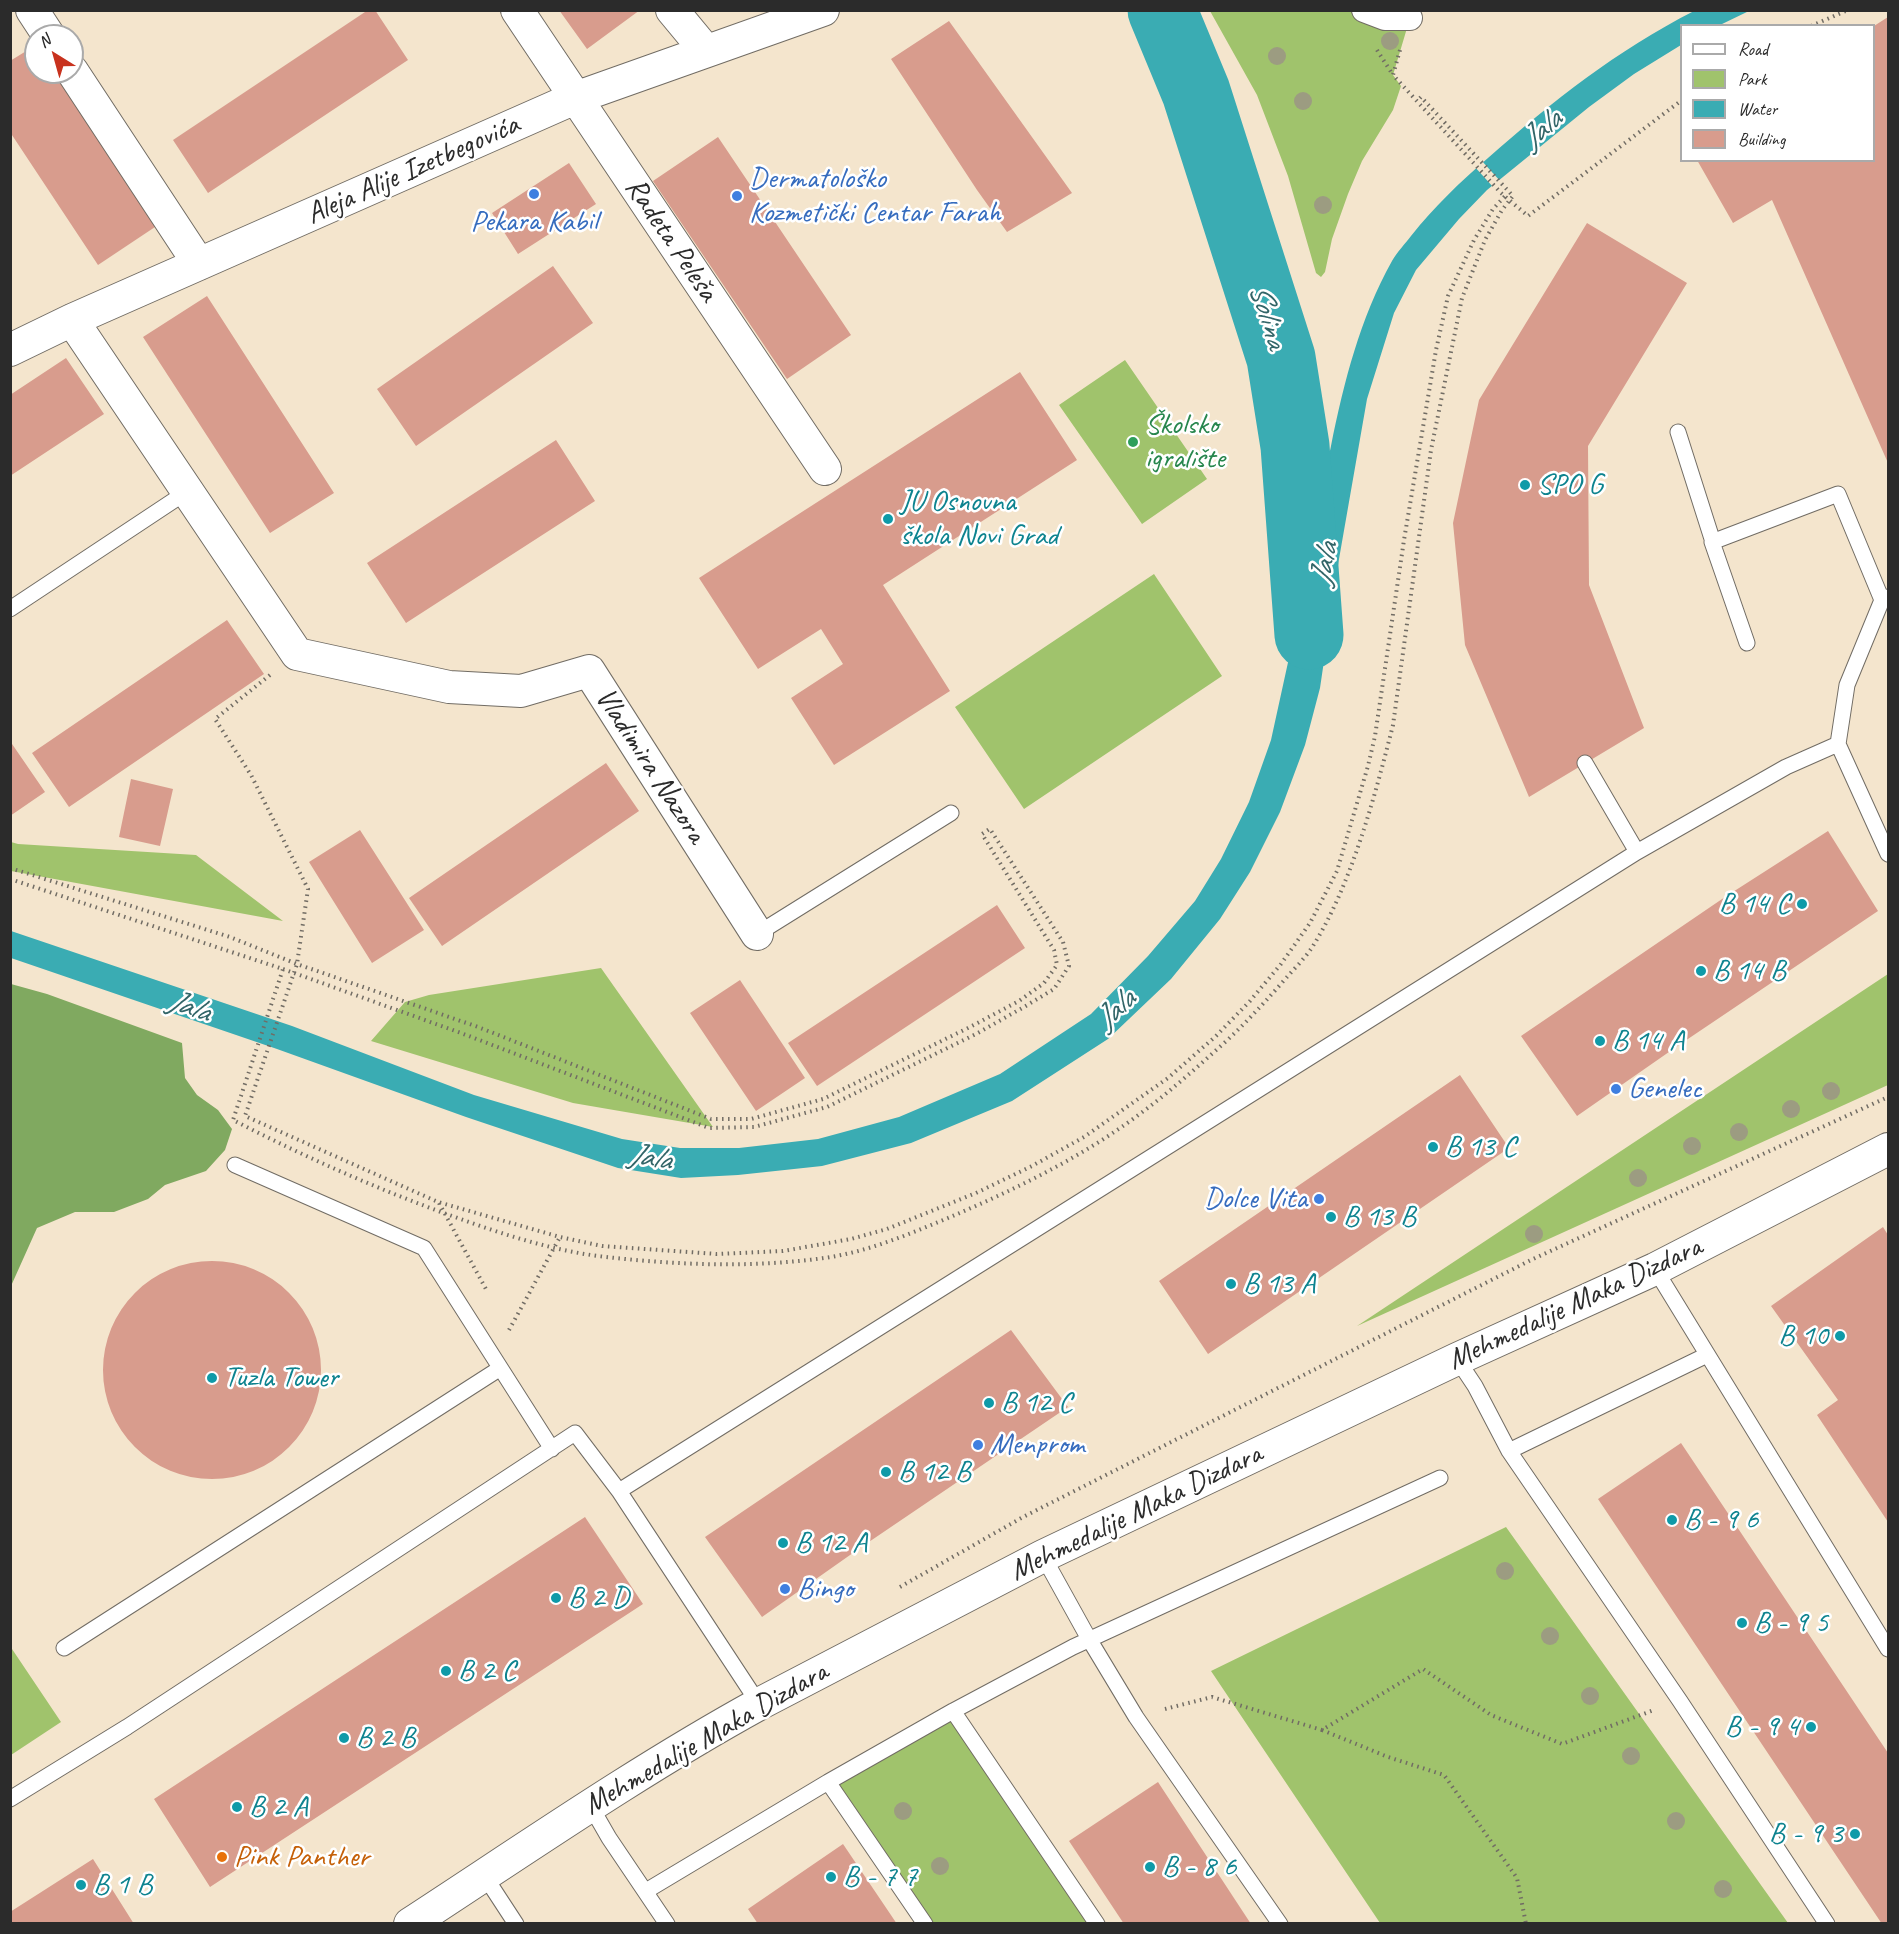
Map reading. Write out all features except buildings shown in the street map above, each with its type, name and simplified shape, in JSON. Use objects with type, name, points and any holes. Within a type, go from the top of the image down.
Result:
[{"type":"street","points":[[32,10],[41,24]]},
{"type":"street","name":"Radeta Peleša","points":[[517,10],[825,469]]},
{"type":"street","points":[[672,10],[705,51]]},
{"type":"street","name":"Aleja Alije Izetbegovića","points":[[10,350],[72,320],[575,98],[823,10]]},
{"type":"street","points":[[1364,10],[1385,18],[1410,18]]},
{"type":"street","points":[[81,84],[199,264]]},
{"type":"street","points":[[72,320],[297,654]]},
{"type":"street","name":"Vladimira Nazora","points":[[297,654],[448,687],[521,691],[589,671],[758,934]]},
{"type":"street","name":"Mehmedalije Maka Dizdara","points":[[416,1922],[590,1805],[759,1704],[1043,1556],[1457,1359],[1655,1269],[1888,1149]]},
{"type":"lane","points":[[1678,432],[1747,643]]},
{"type":"lane","points":[[10,609],[188,491]]},
{"type":"lane","points":[[1713,542],[1838,494],[1885,599],[1847,685],[1838,744],[1888,854]]},
{"type":"lane","points":[[619,1491],[1637,852],[1786,767],[1838,744]]},
{"type":"lane","points":[[1585,763],[1637,852]]},
{"type":"lane","name":"Vladimira Nazora","points":[[758,934],[951,813]]},
{"type":"lane","points":[[235,1165],[424,1248],[552,1449]]},
{"type":"lane","points":[[1655,1269],[1888,1649]]},
{"type":"lane","points":[[1509,1451],[1707,1355]]},
{"type":"lane","points":[[1457,1359],[1475,1386],[1509,1451],[1680,1701],[1827,1923]]},
{"type":"lane","points":[[64,1648],[499,1369]]},
{"type":"lane","points":[[10,1799],[127,1727],[575,1433],[619,1491],[759,1704]]},
{"type":"lane","points":[[646,1891],[828,1782],[953,1711],[1089,1639],[1440,1478]]},
{"type":"lane","points":[[1043,1556],[1136,1717],[1280,1923]]},
{"type":"lane","points":[[953,1711],[1096,1923]]},
{"type":"lane","points":[[828,1782],[925,1923]]},
{"type":"lane","points":[[590,1805],[609,1838],[668,1923]]},
{"type":"lane","points":[[484,1875],[516,1923]]},
{"type":"path","points":[[1816,24],[1848,10]]},
{"type":"path","points":[[1396,65],[1393,75],[1504,193]]},
{"type":"path","points":[[1417,101],[1421,97],[1509,200],[1528,216],[1680,101]]},
{"type":"path","points":[[297,654],[215,719],[251,775],[308,889],[297,964],[245,1116],[438,1203],[560,1237],[602,1246],[717,1254],[783,1251],[851,1239],[887,1229],[976,1193],[1032,1166],[1084,1137],[1168,1078],[1250,1001],[1310,924],[1337,871],[1375,736],[1408,518],[1436,350],[1448,296],[1474,240],[1504,193]]},
{"type":"path","points":[[283,969],[241,1102],[233,1120],[362,1182],[504,1235],[554,1248],[604,1257],[718,1265],[825,1258],[892,1242],[1018,1186],[1092,1146],[1142,1113],[1177,1085],[1255,1014],[1310,951],[1350,870],[1393,725],[1431,450],[1462,298],[1485,240],[1509,200]]},
{"type":"path","points":[[10,868],[230,937],[297,964],[478,1027],[711,1119],[751,1119],[823,1099],[968,1028],[1019,1000],[1044,983],[1057,965],[1054,950],[982,834],[990,829],[1063,942],[1069,966],[1054,989],[976,1034],[827,1107],[754,1127],[709,1128],[461,1033],[283,969],[10,879]]},
{"type":"path","points":[[892,1591],[1023,1517],[1522,1264],[1888,1097]]},
{"type":"path","points":[[509,1330],[560,1237]]},
{"type":"path","points":[[1322,1730],[1422,1669],[1491,1715],[1562,1744],[1680,1701]]},
{"type":"path","points":[[1136,1717],[1212,1697],[1322,1730],[1388,1757],[1444,1775],[1517,1878],[1526,1923]]},
{"type":"green space","points":[[1364,10],[1410,18],[1393,75],[1401,86],[1393,110],[1362,161],[1348,194],[1332,239],[1325,272],[1321,277],[1316,273],[1288,176],[1257,95],[1210,11]]},
{"type":"green space","name":"Školsko igralište","points":[[1125,360],[1207,479],[1142,524],[1059,405]]},
{"type":"green space","points":[[1154,574],[1222,676],[1024,809],[955,707]]},
{"type":"green space","points":[[11,842],[196,855],[283,921],[11,871]]},
{"type":"green space","points":[[601,968],[713,1127],[573,1103],[371,1041],[405,1002],[429,995]]},
{"type":"green space","points":[[1888,974],[1888,1085],[1357,1326]]},
{"type":"green space","points":[[11,984],[47,994],[182,1043],[185,1078],[197,1095],[218,1110],[232,1129],[225,1150],[206,1171],[165,1185],[148,1199],[114,1212],[75,1212],[37,1228],[11,1286]]},
{"type":"green space","points":[[1506,1527],[1788,1923],[1380,1923],[1211,1671]]},
{"type":"green space","points":[[10,1646],[61,1722],[11,1755],[10,1755]]},
{"type":"green space","points":[[953,1711],[1097,1923],[925,1923],[828,1782]]},
{"type":"water","name":"Jala","points":[[1694,11],[1749,11],[1722,24],[1680,24],[1680,46],[1634,74],[1589,107],[1487,190],[1416,270],[1394,313],[1367,399],[1339,559],[1320,688],[1305,745],[1280,812],[1250,872],[1220,919],[1171,979],[1108,1039],[1012,1101],[911,1143],[822,1166],[738,1175],[681,1178],[618,1168],[11,958],[11,931],[292,1026],[474,1095],[622,1139],[680,1148],[739,1148],[818,1139],[899,1117],[1000,1074],[1091,1014],[1148,956],[1195,901],[1221,859],[1249,802],[1271,740],[1294,635],[1309,635],[1315,531],[1336,422],[1362,328],[1394,258],[1448,195],[1537,116],[1586,78],[1665,26]]},
{"type":"pier","points":[[1481,160],[1501,182],[1494,188],[1474,166]]},
{"type":"waterway","name":"Solina","points":[[1162,10],[1196,92],[1281,358],[1295,446],[1309,635]]},
{"type":"place","name":"Pekara Kabil","points":[[534,194]]},
{"type":"place","name":"Dermatološko Kozmetički Centar Farah","points":[[737,196]]},
{"type":"place","name":"Školsko igralište","points":[[1133,442]]},
{"type":"place","name":"SPO G","points":[[1525,485]]},
{"type":"place","name":"JU Osnovna škola Novi Grad","points":[[888,519]]},
{"type":"place","name":"B 14 C","points":[[1802,904]]},
{"type":"place","name":"B 14 B","points":[[1701,971]]},
{"type":"place","name":"B 14 A","points":[[1600,1041]]},
{"type":"place","name":"Genelec","points":[[1616,1089]]},
{"type":"place","name":"B 13 C","points":[[1433,1147]]},
{"type":"place","name":"Dolce Vita","points":[[1319,1199]]},
{"type":"place","name":"B 13 B","points":[[1331,1217]]},
{"type":"place","name":"B 13 A","points":[[1231,1284]]},
{"type":"place","name":"B 10","points":[[1840,1336]]},
{"type":"place","name":"Tuzla Tower","points":[[212,1378]]},
{"type":"place","name":"B 12 C","points":[[989,1403]]},
{"type":"place","name":"Menprom","points":[[978,1445]]},
{"type":"place","name":"B 12 B","points":[[886,1472]]},
{"type":"place","name":"B - 9 6","points":[[1672,1520]]},
{"type":"place","name":"B 12 A","points":[[783,1543]]},
{"type":"place","name":"Bingo","points":[[785,1589]]},
{"type":"place","name":"B 2 D","points":[[556,1598]]},
{"type":"place","name":"B - 9 5","points":[[1742,1623]]},
{"type":"place","name":"B 2 C","points":[[446,1671]]},
{"type":"place","name":"B - 9 4","points":[[1811,1727]]},
{"type":"place","name":"B 2 B","points":[[344,1738]]},
{"type":"place","name":"B 2 A","points":[[237,1807]]},
{"type":"place","name":"B - 9 3","points":[[1855,1834]]},
{"type":"place","name":"Pink Panther","points":[[222,1857]]},
{"type":"place","name":"B - 8 6","points":[[1150,1867]]},
{"type":"place","name":"B - 7 7","points":[[831,1877]]},
{"type":"place","name":"B 1 B","points":[[81,1885]]}]
